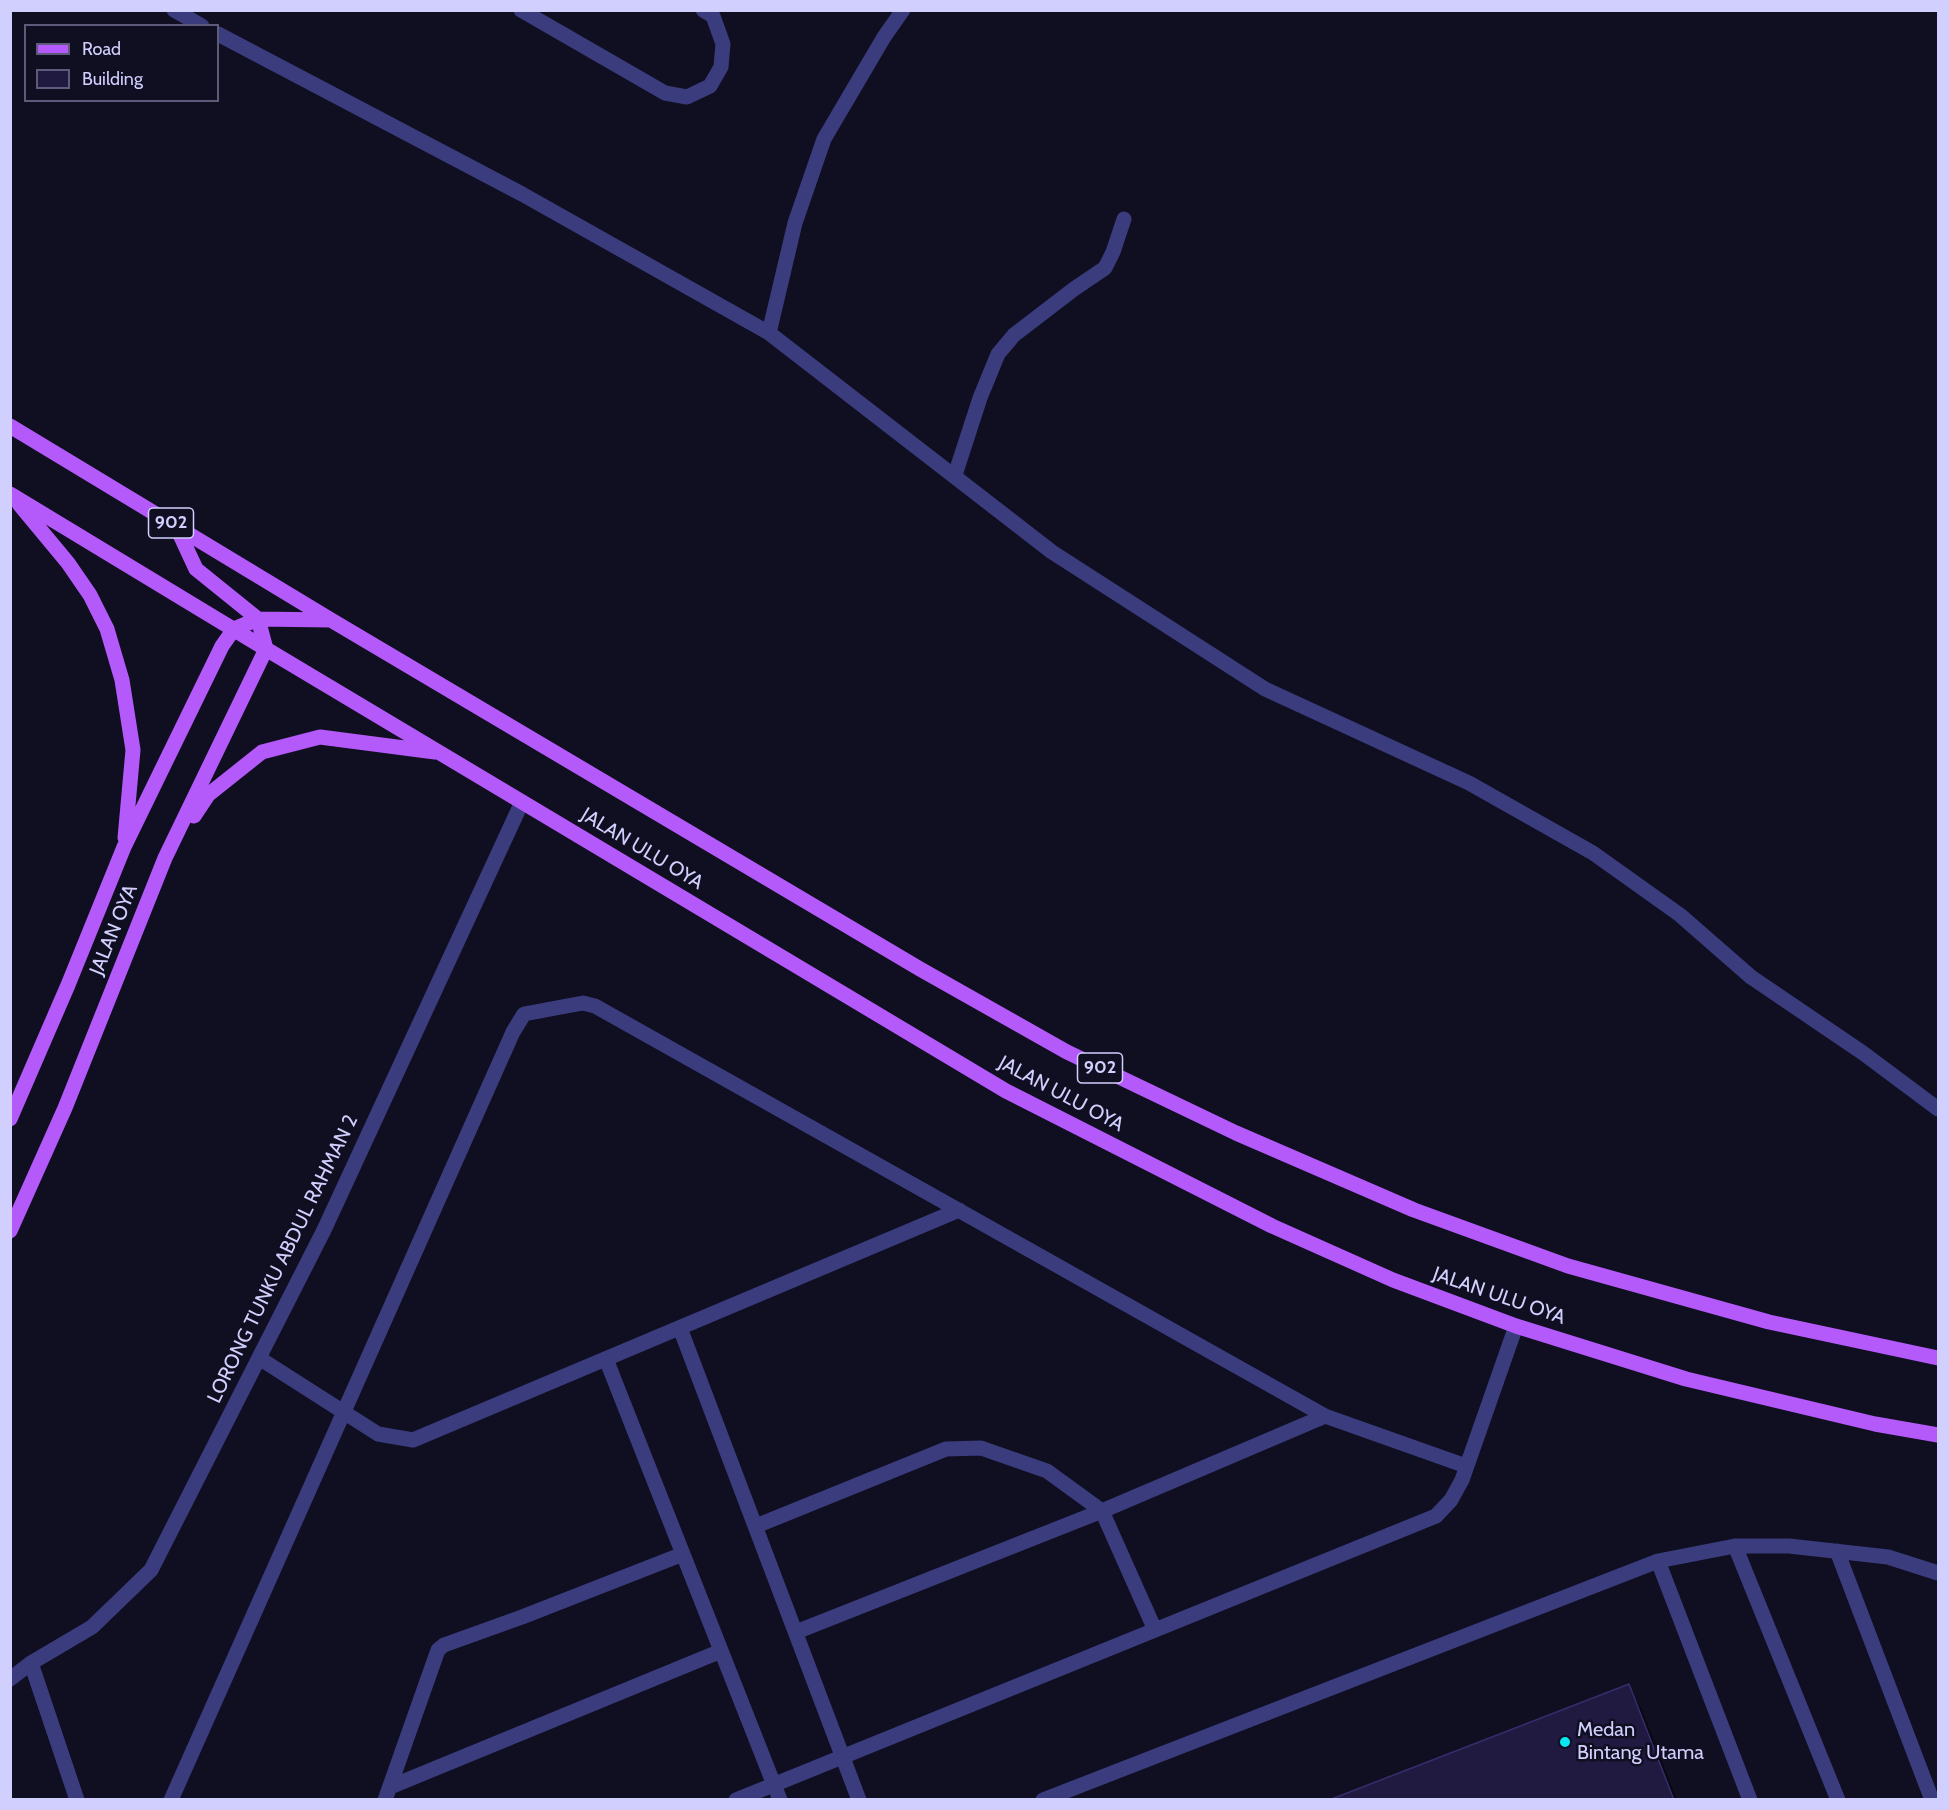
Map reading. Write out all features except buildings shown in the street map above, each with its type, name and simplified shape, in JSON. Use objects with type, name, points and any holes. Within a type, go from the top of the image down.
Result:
[{"type":"main road","name":"902","points":[[10,426],[331,620]]},
{"type":"main road","points":[[11,494],[68,563],[90,595],[107,629],[122,680],[133,750],[124,847]]},
{"type":"main road","name":"JALAN ULU OYA","points":[[11,494],[1006,1091],[1282,1230],[1393,1280],[1516,1326],[1686,1379],[1875,1424],[1938,1435]]},
{"type":"main road","points":[[176,526],[196,569],[258,619],[266,648]]},
{"type":"main road","points":[[234,629],[258,619],[331,620]]},
{"type":"main road","name":"JALAN ULU OYA","points":[[331,620],[920,969],[1067,1053],[1236,1133],[1414,1210],[1568,1266],[1769,1322],[1938,1358]]},
{"type":"main road","name":"JALAN OYA","points":[[10,1119],[124,847],[222,646],[234,629]]},
{"type":"main road","name":"JALAN OYA","points":[[10,1231],[65,1108],[165,858],[266,648]]},
{"type":"main road","points":[[165,858],[208,795],[262,752],[320,737],[441,753]]},
{"type":"street","points":[[174,10],[198,24]]},
{"type":"street","points":[[521,10],[664,93],[687,97],[710,86],[721,67],[723,44],[713,16],[704,10]]},
{"type":"street","points":[[769,333],[795,223],[824,139],[884,37],[903,10]]},
{"type":"street","points":[[219,35],[522,194],[769,333],[1052,552],[1265,689],[1469,783],[1593,853],[1680,915],[1751,977],[1863,1053],[1938,1109]]},
{"type":"street","points":[[955,476],[980,398],[998,354],[1014,335],[1105,268],[1124,219]]},
{"type":"street","name":"LORONG TUNKU ABDUL RAHMAN 2","points":[[10,1679],[31,1663],[92,1627],[151,1569],[324,1230],[522,802]]},
{"type":"street","points":[[171,1800],[508,1043],[524,1014],[584,1003],[595,1006],[1325,1416],[1466,1466]]},
{"type":"street","points":[[259,1358],[378,1434],[413,1440],[958,1210]]},
{"type":"street","points":[[736,1800],[1436,1516],[1451,1500],[1462,1480],[1516,1326]]},
{"type":"street","points":[[680,1328],[860,1800]]},
{"type":"street","points":[[606,1359],[780,1800]]},
{"type":"street","points":[[796,1632],[1102,1511],[1325,1416]]},
{"type":"street","points":[[756,1526],[946,1449],[981,1448],[1047,1471],[1102,1511],[1155,1630]]},
{"type":"street","points":[[1735,1546],[1838,1800]]},
{"type":"street","points":[[1043,1800],[1658,1561],[1735,1546],[1789,1546],[1888,1557],[1937,1576]]},
{"type":"street","points":[[1837,1551],[1932,1800]]},
{"type":"street","points":[[387,1793],[438,1650],[444,1645],[683,1554]]},
{"type":"street","points":[[1658,1561],[1749,1800]]},
{"type":"street","points":[[387,1793],[722,1651]]},
{"type":"street","points":[[31,1663],[77,1800]]},
{"type":"place","name":"Medan Bintang Utama","points":[[1565,1742]]}]
